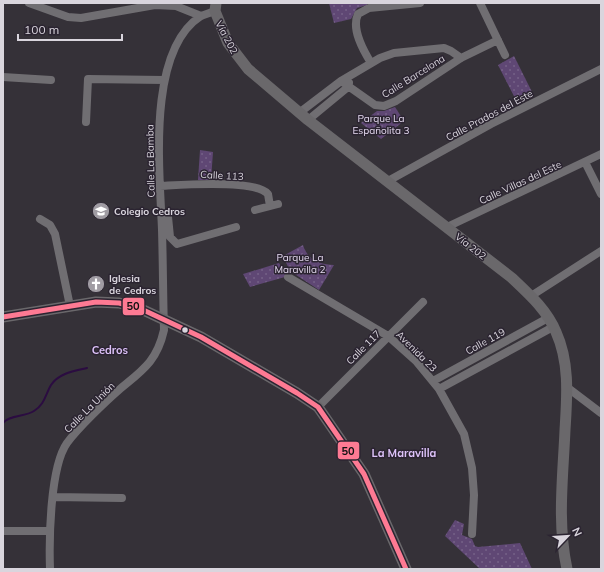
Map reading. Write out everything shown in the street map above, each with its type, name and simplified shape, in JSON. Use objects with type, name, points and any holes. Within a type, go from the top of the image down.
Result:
[{"type":"main road","name":"Vía 202","points":[[215,7],[228,43],[248,69],[299,113],[512,278],[531,296],[550,322],[563,354],[568,388],[561,509],[561,535],[567,569]]},
{"type":"main road","points":[[3,317],[100,302],[119,303],[139,308],[163,318],[235,356],[318,407],[364,474],[406,569]]},
{"type":"street","points":[[29,3],[68,17],[81,18],[155,6],[176,6],[201,16],[215,7]]},
{"type":"street","points":[[371,63],[359,38],[356,20],[358,14],[369,8],[420,3]]},
{"type":"street","points":[[480,3],[505,56]]},
{"type":"street","name":"Calle La Bamba","points":[[163,318],[160,103],[164,80],[178,42],[188,27],[201,16]]},
{"type":"street","name":"Calle Barcelona","points":[[344,84],[375,105],[384,106],[396,101],[461,58],[498,40]]},
{"type":"street","points":[[308,120],[353,75],[371,63],[394,53],[440,48],[448,49],[461,58]]},
{"type":"street","name":"Calle Prados del Este","points":[[388,181],[491,124],[601,69]]},
{"type":"street","points":[[3,77],[51,80]]},
{"type":"street","points":[[86,122],[88,79],[164,80]]},
{"type":"street","points":[[299,113],[344,84]]},
{"type":"street","name":"Calle Villas del Este","points":[[447,227],[601,154]]},
{"type":"street","points":[[585,162],[601,194]]},
{"type":"street","name":"Calle 113","points":[[160,186],[208,183],[260,188],[268,194],[274,205],[255,210]]},
{"type":"street","points":[[161,215],[168,217],[170,223],[169,234],[172,241],[177,244],[236,227]]},
{"type":"street","points":[[40,219],[50,225],[55,234],[70,306]]},
{"type":"street","points":[[531,296],[601,250]]},
{"type":"street","name":"Avenida 23","points":[[288,277],[388,336],[416,361],[439,389],[464,434],[472,468],[474,495],[472,534]]},
{"type":"street","name":"Calle 117","points":[[318,407],[423,302]]},
{"type":"street","name":"Calle La Unión","points":[[50,569],[49,531],[58,465],[66,444],[100,407],[141,374],[152,361],[161,341],[163,318]]},
{"type":"street","name":"Calle 119","points":[[433,381],[550,322]]},
{"type":"street","name":"Calle 119","points":[[439,389],[550,322]]},
{"type":"street","points":[[568,388],[601,413]]},
{"type":"street","points":[[54,497],[122,498]]},
{"type":"street","points":[[3,531],[49,531]]},
{"type":"green space","points":[[329,3],[367,3],[367,5],[357,8],[351,19],[334,23]]},
{"type":"green space","points":[[514,56],[534,96],[518,104],[498,65]]},
{"type":"green space","name":"Parque La Españolita 3","points":[[395,107],[404,121],[381,139],[361,123],[377,111],[384,111]]},
{"type":"green space","points":[[200,150],[213,152],[211,180],[198,180]]},
{"type":"green space","name":"Parque La Maravilla 2","points":[[303,245],[308,254],[315,260],[324,264],[334,265],[319,290],[290,271],[283,256]]},
{"type":"green space","points":[[279,263],[286,275],[285,277],[250,287],[243,274]]},
{"type":"green space","points":[[455,520],[464,524],[462,535],[472,539],[475,546],[520,543],[532,569],[480,569],[445,536]]},
{"type":"waterway","points":[[3,423],[6,420],[30,413],[38,408],[43,402],[51,385],[62,375],[87,368]]},
{"type":"transit line","name":"50","points":[[3,317],[96,302],[119,303],[139,308],[201,337],[297,393],[318,407],[364,474],[406,569]]},
{"type":"place","name":"Colegio Cedros","points":[[101,211]]},
{"type":"place","name":"Iglesia de Cedros","points":[[96,284]]},
{"type":"district","name":"Cedros","points":[[110,350]]},
{"type":"district","name":"La Maravilla","points":[[404,453]]}]
